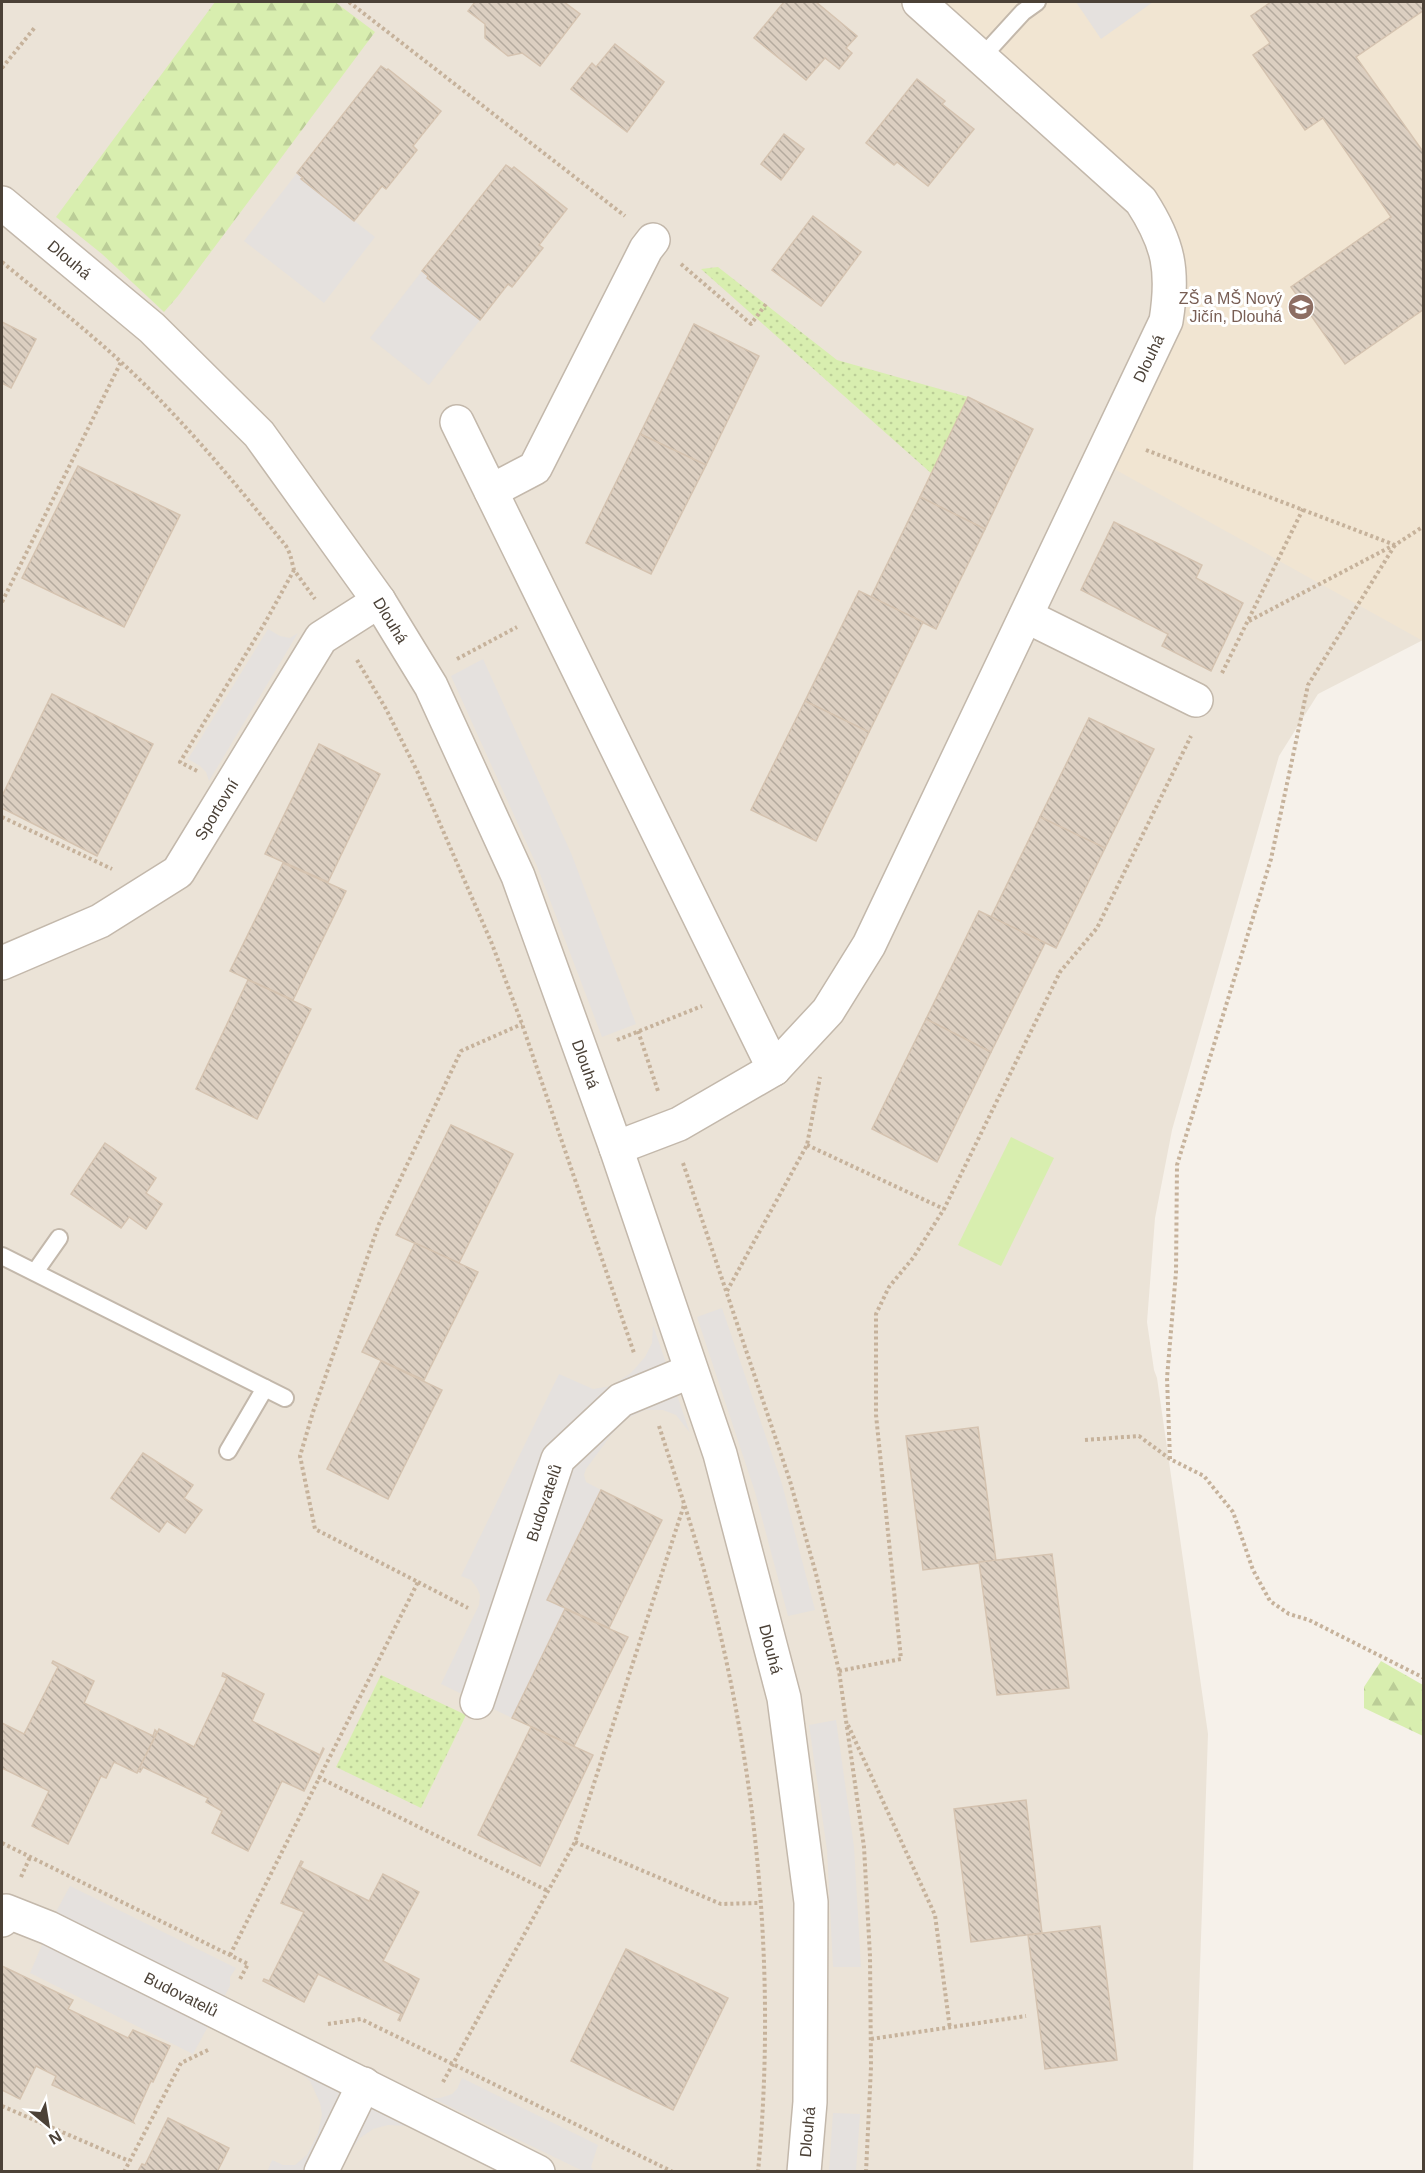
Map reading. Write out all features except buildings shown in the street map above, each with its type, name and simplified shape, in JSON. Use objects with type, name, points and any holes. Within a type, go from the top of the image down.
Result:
[{"type":"street","name":"Dlouhá","points":[[616,1148],[679,1124],[774,1069],[828,1011],[869,945],[1166,321],[1171,291],[1167,253],[1158,227],[1141,201],[919,2]]},
{"type":"street","name":"Dlouhá","points":[[2,203],[152,328],[259,434],[379,601],[431,686],[518,876],[583,1053],[720,1454],[784,1698],[811,1902],[810,2103],[804,2172]]},
{"type":"street","points":[[491,491],[535,468],[646,249],[653,240]]},
{"type":"street","points":[[458,422],[774,1069]]},
{"type":"street","name":"Sportovní","points":[[2,963],[100,921],[178,872],[321,638],[379,601]]},
{"type":"street","points":[[1026,616],[1196,713]]},
{"type":"street","name":"Budovatelů","points":[[477,1702],[558,1459],[621,1400],[691,1371]]},
{"type":"street","name":"Budovatelů","points":[[2,1920],[6,1911],[50,1928],[538,2172]]},
{"type":"street","points":[[321,2172],[364,2084]]},
{"type":"lane","points":[[981,58],[1023,12],[1037,2]]},
{"type":"lane","points":[[35,1272],[59,1238]]},
{"type":"lane","points":[[2,1256],[285,1398]]},
{"type":"lane","points":[[228,1451],[265,1388]]},
{"type":"path","points":[[350,2],[604,198],[751,324],[766,304]]},
{"type":"path","points":[[2,68],[36,26]]},
{"type":"path","points":[[2,262],[121,362],[220,464],[286,546],[294,570],[364,671],[418,773],[492,944],[522,1024],[685,1504],[713,1605],[732,1689],[747,1781],[763,1961],[765,2053],[758,2172]]},
{"type":"path","points":[[2,602],[121,362]]},
{"type":"path","points":[[1111,436],[1395,545]]},
{"type":"path","points":[[1222,674],[1303,509]]},
{"type":"path","points":[[1248,621],[1395,545],[1424,526]]},
{"type":"path","points":[[1170,1459],[1167,1378],[1176,1272],[1177,1165],[1271,859],[1308,685],[1395,545]]},
{"type":"path","points":[[201,775],[180,762],[266,621],[294,570]]},
{"type":"path","points":[[454,660],[523,624]]},
{"type":"path","points":[[839,1671],[901,1659],[876,1415],[876,1314],[889,1287],[913,1258],[944,1209],[1060,972],[1097,928],[1196,713]]},
{"type":"path","points":[[2,816],[116,872]]},
{"type":"path","points":[[538,1071],[737,992]]},
{"type":"path","points":[[503,1626],[315,1529],[300,1456],[313,1412],[379,1224],[461,1051],[522,1024]]},
{"type":"path","points":[[727,1292],[807,1145],[822,1068]]},
{"type":"path","points":[[807,1145],[944,1209]]},
{"type":"path","points":[[1085,1440],[1139,1436],[1170,1459],[1204,1476],[1233,1512],[1253,1570],[1270,1601],[1289,1614],[1309,1620],[1424,1678]]},
{"type":"path","points":[[425,2115],[575,1842],[685,1504]]},
{"type":"path","points":[[230,1955],[418,1582]]},
{"type":"path","points":[[845,1719],[935,1915],[950,2029]]},
{"type":"path","points":[[318,1777],[548,1891]]},
{"type":"path","points":[[575,1842],[721,1904],[759,1903]]},
{"type":"path","points":[[2,1843],[248,1964],[239,1980],[240,1985]]},
{"type":"path","points":[[871,2039],[1026,2016]]},
{"type":"path","points":[[124,2172],[181,2063],[219,2044],[234,2019]]},
{"type":"path","points":[[318,2025],[361,2019],[673,2172]]},
{"type":"path","points":[[2,2106],[129,2161]]},
{"type":"shaded area","points":[[2,2],[1423,2],[1423,640],[1318,694],[1279,756],[1172,1130],[1155,1218],[1147,1322],[1208,1734],[1193,2171],[2,2172]]},
{"type":"shaded area","name":"ZŠ a MŠ Nový Jičín, Dlouhá","points":[[935,2],[1423,2],[1423,641],[1109,466],[1179,252]]},
{"type":"shaded area","points":[[1076,2],[1153,2],[1101,39]]},
{"type":"shaded area","points":[[297,173],[303,178],[302,180],[375,237],[324,303],[244,241]]},
{"type":"shaded area","points":[[422,271],[428,276],[427,278],[480,320],[429,385],[370,338]]},
{"type":"shaded area","points":[[268,629],[280,636],[290,638],[298,633],[209,781],[206,772],[188,759]]},
{"type":"shaded area","points":[[483,659],[571,853],[636,1024],[602,1037],[537,866],[451,676]]},
{"type":"shaded area","points":[[722,1308],[782,1484],[815,1610],[788,1616],[755,1492],[697,1317]]},
{"type":"shaded area","points":[[653,1325],[690,1433],[676,1415],[663,1410],[645,1410],[628,1418],[611,1435],[586,1469],[584,1475],[586,1482],[601,1490],[547,1600],[565,1609],[512,1718],[441,1684],[479,1605],[480,1595],[477,1588],[471,1580],[461,1576],[559,1374],[593,1389],[611,1386],[631,1373],[645,1357],[652,1343]]},
{"type":"shaded area","points":[[836,1720],[854,1847],[861,1967],[833,1967],[827,1850],[809,1725]]},
{"type":"shaded area","points":[[70,1886],[236,1968],[230,1977],[230,1986],[193,2054],[30,1973]]},
{"type":"shaded area","points":[[300,2073],[406,2126],[388,2125],[373,2129],[360,2138],[340,2171],[267,2172],[272,2160],[283,2165],[295,2165],[307,2155],[318,2133],[322,2115],[320,2103],[310,2081]]},
{"type":"shaded area","points":[[462,2078],[598,2145],[591,2167],[594,2171],[583,2171],[432,2098],[452,2094]]},
{"type":"shaded area","points":[[833,2113],[860,2114],[856,2171],[829,2171]]},
{"type":"green space","points":[[215,2],[335,2],[375,32],[164,312],[102,254],[56,217]]},
{"type":"green space","points":[[718,267],[837,360],[968,397],[932,474],[701,269]]},
{"type":"green space","points":[[1011,1137],[1054,1158],[1001,1266],[958,1245]]},
{"type":"green space","points":[[1381,1661],[1423,1685],[1423,1736],[1364,1708],[1364,1687]]},
{"type":"green space","points":[[381,1675],[466,1715],[421,1808],[336,1767]]},
{"type":"place","name":"ZŠ a MŠ Nový Jičín, Dlouhá","points":[[1301,307]]}]
